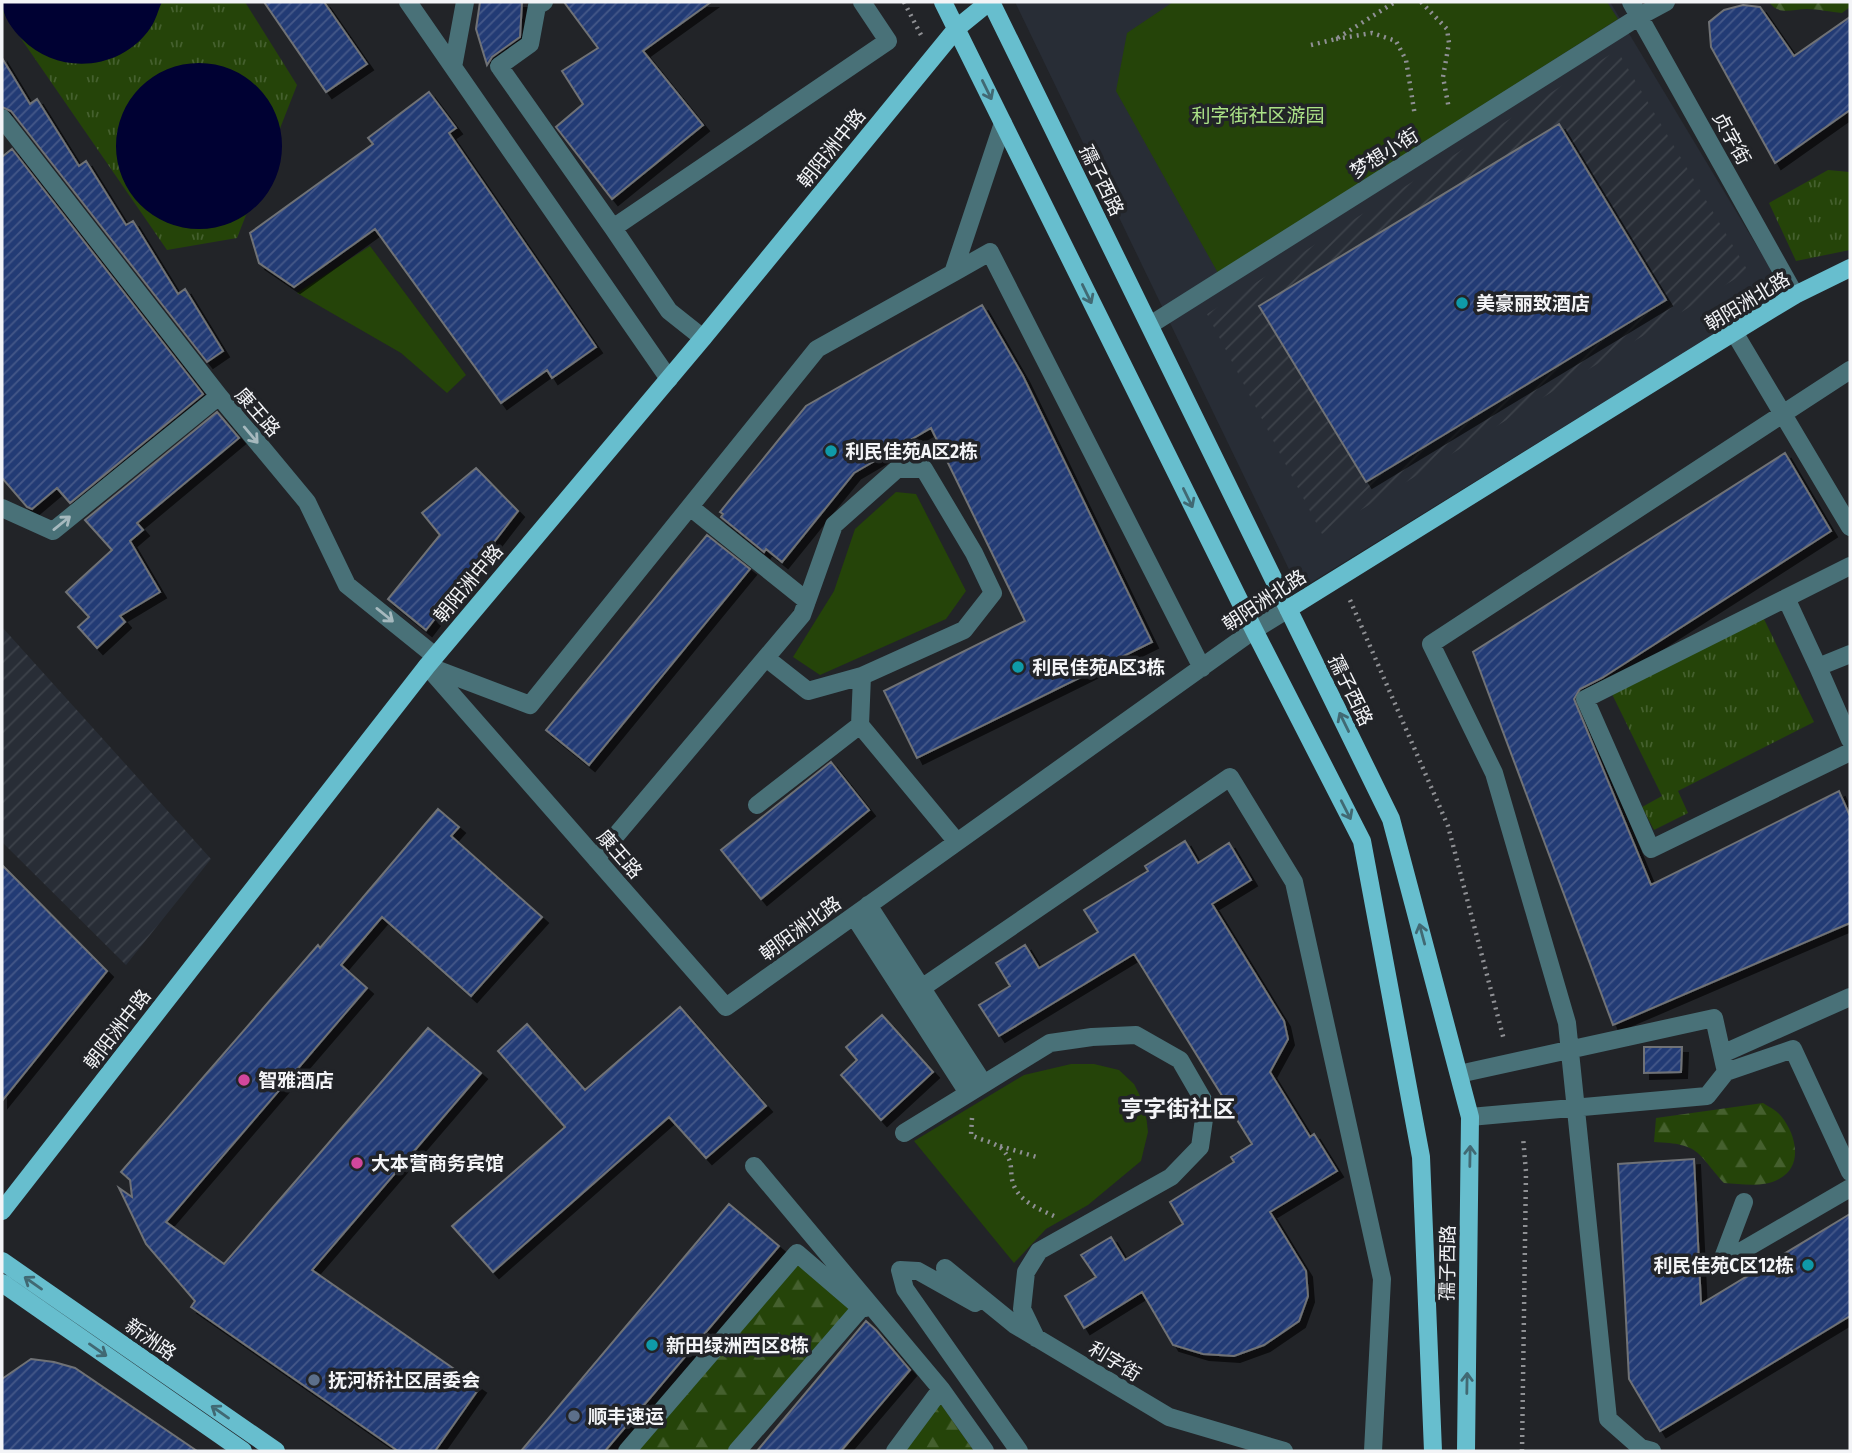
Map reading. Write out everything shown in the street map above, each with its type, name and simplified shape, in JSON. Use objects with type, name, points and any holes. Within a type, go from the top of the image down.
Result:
[{"type":"main road","name":"孺子西路","points":[[943,2],[1254,630],[1362,841],[1421,1157],[1433,1451]]},
{"type":"main road","name":"朝阳洲中路","points":[[2,1211],[431,661],[669,379],[957,28],[990,2]]},
{"type":"main road","name":"孺子西路","points":[[990,2],[1391,819],[1470,1117],[1466,1451]]},
{"type":"main road","name":"朝阳洲北路","points":[[1288,609],[1734,332],[1795,295],[1850,268]]},
{"type":"main road","name":"新洲路","points":[[2,1261],[276,1451]]},
{"type":"main road","name":"新洲路","points":[[2,1283],[243,1451]]},
{"type":"street","points":[[408,2],[669,379]]},
{"type":"street","points":[[453,67],[465,2]]},
{"type":"street","points":[[544,2],[537,6],[530,44],[499,66],[668,311],[703,338]]},
{"type":"street","points":[[613,228],[888,41],[862,2]]},
{"type":"street","name":"梦想小街","points":[[1150,325],[1453,134],[1635,9],[1666,2]]},
{"type":"street","name":"贞字街","points":[[1635,9],[1795,295]]},
{"type":"street","points":[[2,118],[219,396]]},
{"type":"street","points":[[953,273],[1003,123]]},
{"type":"street","points":[[431,661],[530,705],[817,349],[990,252],[1202,667]]},
{"type":"street","points":[[1734,332],[1850,527]]},
{"type":"street","points":[[1652,1451],[1642,1448],[1608,1419],[1567,1023],[1494,773],[1431,644],[1850,370]]},
{"type":"street","name":"康王路","points":[[2,508],[53,531],[219,396],[307,502],[347,585],[431,661],[596,859],[726,1007]]},
{"type":"street","points":[[596,859],[802,615],[834,525],[897,469],[924,469],[974,553],[993,593],[964,630],[862,676],[808,691],[766,658]]},
{"type":"street","points":[[690,507],[807,601]]},
{"type":"street","points":[[1850,566],[1585,699],[1651,849],[1850,752]]},
{"type":"street","points":[[1786,598],[1850,740]]},
{"type":"street","name":"朝阳洲北路","points":[[726,1007],[1254,630],[1288,609]]},
{"type":"street","points":[[1818,667],[1850,654]]},
{"type":"street","points":[[862,676],[860,725],[957,842]]},
{"type":"street","points":[[757,805],[860,725]]},
{"type":"street","points":[[914,993],[1230,777],[1294,882],[1382,1279],[1373,1451]]},
{"type":"street","points":[[861,911],[914,993],[963,1085],[973,1085]]},
{"type":"street","points":[[1722,1054],[1850,997]]},
{"type":"street","points":[[1459,1074],[1714,1018],[1726,1072]]},
{"type":"street","points":[[904,1133],[973,1085],[1050,1043],[1136,1035],[1180,1060],[1206,1105],[1200,1147],[1171,1177],[1039,1251],[1026,1272],[1022,1309],[1036,1338]]},
{"type":"street","points":[[1470,1117],[1707,1096],[1726,1072],[1793,1049],[1850,1172]]},
{"type":"street","points":[[754,1166],[867,1308],[941,1390],[985,1451]]},
{"type":"street","points":[[1744,1202],[1721,1263],[1850,1188]]},
{"type":"street","points":[[626,1451],[797,1253],[867,1308]]},
{"type":"street","name":"利字街","points":[[945,1268],[1014,1325],[1169,1417],[1284,1451]]},
{"type":"street","points":[[1014,1325],[918,1271],[900,1270],[905,1289],[1019,1451]]},
{"type":"street","points":[[737,1451],[867,1308]]},
{"type":"street","points":[[895,1451],[941,1390]]},
{"type":"path","points":[[904,2],[933,57]]},
{"type":"path","points":[[1336,39],[1395,2]]},
{"type":"path","points":[[1421,2],[1447,29],[1449,43],[1443,77],[1453,134]]},
{"type":"path","points":[[1311,45],[1372,33],[1396,41],[1406,60],[1415,116]]},
{"type":"path","points":[[1340,577],[1448,825],[1510,1062]]},
{"type":"path","points":[[973,1085],[971,1135],[1040,1158]]},
{"type":"path","points":[[1521,1113],[1526,1172],[1522,1451]]},
{"type":"path","points":[[999,1146],[1009,1157],[1014,1185],[1032,1206],[1080,1227]]},
{"type":"shaded area","points":[[2,2],[162,2],[153,24],[139,42],[124,53],[107,60],[71,63],[53,59],[22,39],[6,17]]},
{"type":"shaded area","points":[[1015,2],[1610,2],[1784,291],[1299,590]]},
{"type":"shaded area","points":[[1617,50],[1748,271],[1322,534],[1207,314]]},
{"type":"shaded area","points":[[199,63],[231,70],[258,87],[275,114],[282,146],[275,178],[258,205],[231,222],[199,229],[167,222],[140,205],[123,178],[116,146],[123,114],[140,87],[167,70]]},
{"type":"shaded area","points":[[2,627],[211,859],[126,965],[2,842]]},
{"type":"green space","points":[[2,2],[245,2],[297,85],[237,238],[167,250],[2,11]]},
{"type":"green space","name":"利字街社区游园","points":[[1173,2],[1607,2],[1618,19],[1218,273],[1116,91],[1127,33]]},
{"type":"green space","points":[[1769,2],[1850,2],[1850,7],[1842,13],[1811,9],[1786,11],[1777,9]]},
{"type":"green space","points":[[1828,170],[1850,172],[1850,250],[1796,261],[1769,203]]},
{"type":"green space","points":[[370,246],[466,375],[447,393],[401,353],[297,293]]},
{"type":"green space","points":[[896,492],[916,494],[966,591],[946,619],[820,675],[793,657],[834,591],[855,529]]},
{"type":"green space","points":[[1762,615],[1814,722],[1678,791],[1688,813],[1654,830],[1642,807],[1662,796],[1610,690]]},
{"type":"green space","points":[[1071,1064],[1094,1064],[1119,1070],[1134,1084],[1145,1106],[1148,1132],[1141,1161],[1088,1205],[1046,1229],[1014,1263],[914,1141],[1024,1075]]},
{"type":"green space","points":[[1763,1103],[1781,1116],[1794,1140],[1795,1158],[1792,1166],[1787,1173],[1773,1182],[1752,1185],[1724,1183],[1696,1152],[1681,1145],[1654,1142],[1656,1118]]},
{"type":"green space","points":[[798,1254],[860,1307],[736,1451],[630,1451]]},
{"type":"green space","points":[[940,1403],[974,1451],[905,1451]]},
{"type":"building","points":[[264,2],[324,2],[367,64],[326,92]]},
{"type":"building","points":[[480,2],[522,2],[520,37],[492,57],[487,65],[476,29]]},
{"type":"building","points":[[564,2],[711,2],[643,51],[703,125],[612,199],[556,127],[583,104],[562,71],[598,48]]},
{"type":"building","points":[[1743,5],[1760,7],[1794,56],[1850,17],[1850,110],[1775,163],[1711,47],[1709,22],[1724,10]]},
{"type":"building","points":[[2,58],[30,104],[37,99],[79,166],[86,161],[126,225],[133,221],[178,294],[185,289],[223,351],[207,362],[11,111],[2,107]]},
{"type":"building","points":[[429,92],[456,128],[449,133],[596,347],[552,378],[547,370],[501,403],[375,229],[294,287],[259,263],[250,233],[373,144],[368,138]]},
{"type":"building","name":"美豪丽致酒店","points":[[1559,124],[1666,300],[1366,482],[1259,306]]},
{"type":"building","points":[[12,149],[203,394],[70,503],[57,488],[32,509],[27,507],[2,478],[2,157]]},
{"type":"building","points":[[982,305],[1023,376],[1152,642],[917,758],[884,691],[1025,621],[931,428],[854,473],[782,562],[766,549],[764,552],[721,517],[723,514],[720,512],[806,406]]},
{"type":"building","points":[[217,412],[239,438],[137,523],[143,530],[130,541],[160,592],[120,616],[125,622],[97,648],[78,627],[89,617],[66,592],[112,550],[85,520]]},
{"type":"building","points":[[1785,453],[1831,531],[1602,678],[1580,689],[1574,699],[1651,885],[1839,791],[1850,816],[1850,923],[1613,1025],[1473,652]]},
{"type":"building","points":[[476,468],[518,511],[426,630],[388,599],[440,535],[422,513]]},
{"type":"building","points":[[707,535],[750,569],[589,765],[546,730]]},
{"type":"building","points":[[831,762],[869,810],[761,899],[721,850]]},
{"type":"building","points":[[438,809],[459,827],[451,836],[542,917],[471,996],[382,917],[341,965],[367,988],[166,1222],[224,1264],[428,1028],[481,1073],[312,1270],[480,1387],[435,1451],[398,1451],[191,1307],[195,1301],[146,1244],[119,1188],[132,1197],[130,1180],[121,1172],[318,945],[320,948]]},
{"type":"building","points":[[1185,841],[1198,863],[1229,843],[1251,880],[1212,904],[1284,1021],[1288,1039],[1270,1072],[1310,1137],[1314,1134],[1337,1171],[1270,1212],[1306,1271],[1308,1296],[1299,1321],[1264,1345],[1234,1356],[1203,1354],[1173,1345],[1142,1292],[1084,1328],[1065,1296],[1096,1277],[1081,1255],[1111,1237],[1125,1260],[1183,1224],[1170,1202],[1234,1162],[1231,1157],[1252,1144],[1134,954],[999,1036],[979,1005],[1010,986],[996,963],[1025,945],[1039,968],[1098,932],[1084,910],[1148,871],[1145,866]]},
{"type":"building","points":[[2,865],[107,971],[2,1101]]},
{"type":"building","points":[[680,1007],[766,1106],[706,1158],[669,1117],[493,1272],[452,1226],[565,1127],[498,1051],[527,1024],[585,1090]]},
{"type":"building","points":[[882,1015],[933,1072],[881,1120],[841,1075],[857,1060],[846,1047]]},
{"type":"building","points":[[1644,1047],[1682,1047],[1681,1072],[1644,1073]]},
{"type":"building","name":"利民佳苑C区12栋","points":[[1694,1159],[1701,1304],[1850,1214],[1850,1316],[1660,1431],[1629,1379],[1618,1164]]},
{"type":"building","name":"新田绿洲西区8栋","points":[[729,1204],[779,1246],[605,1451],[521,1451]]},
{"type":"building","points":[[866,1321],[910,1370],[841,1451],[757,1451]]},
{"type":"building","points":[[31,1359],[75,1368],[197,1451],[2,1451],[2,1379]]},
{"type":"place","name":"美豪丽致酒店","points":[[1462,303]]},
{"type":"place","name":"利民佳苑A区2栋","points":[[831,451]]},
{"type":"place","name":"利民佳苑A区3栋","points":[[1018,667]]},
{"type":"place","name":"智雅酒店","points":[[244,1080]]},
{"type":"place","name":"大本营商务宾馆","points":[[357,1163]]},
{"type":"place","name":"利民佳苑C区12栋","points":[[1808,1265]]},
{"type":"place","name":"新田绿洲西区8栋","points":[[652,1345]]},
{"type":"place","name":"抚河桥社区居委会","points":[[314,1380]]},
{"type":"place","name":"顺丰速运","points":[[574,1416]]},
{"type":"district","name":"亨字街社区","points":[[1178,1109]]}]
